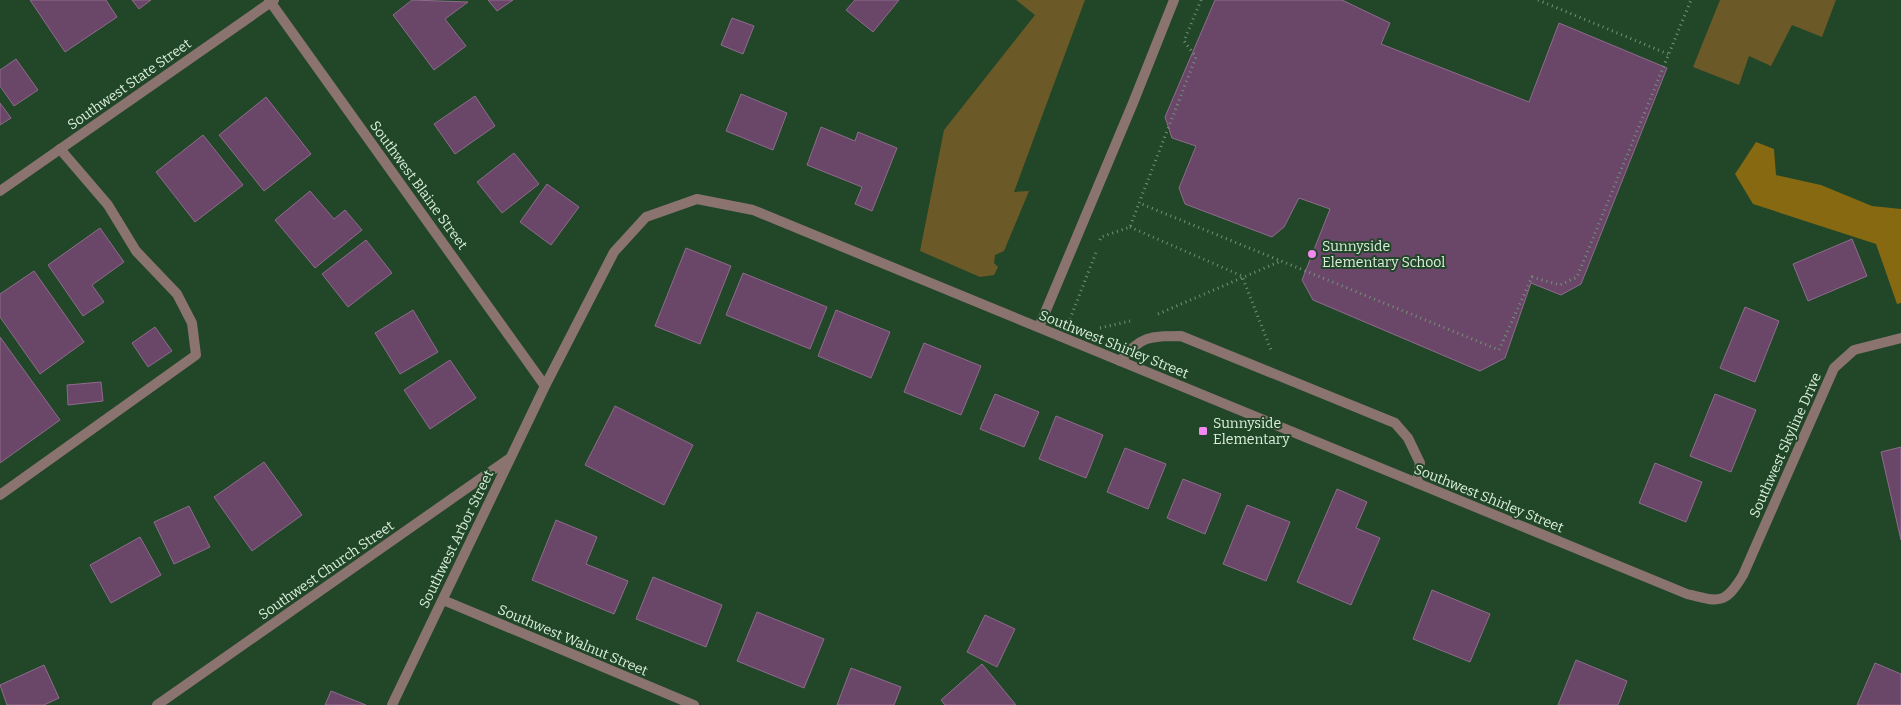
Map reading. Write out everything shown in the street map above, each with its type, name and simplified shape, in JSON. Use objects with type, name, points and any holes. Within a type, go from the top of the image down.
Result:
[{"type":"street","points":[[1039,327],[1134,103],[1174,0]]},
{"type":"street","name":"Southwest State Street","points":[[0,191],[271,1]]},
{"type":"street","name":"Southwest Blaine Street","points":[[271,1],[545,386]]},
{"type":"street","points":[[0,495],[196,355],[192,323],[177,294],[136,251],[108,205],[60,149]]},
{"type":"street","name":"Southwest Shirley Street","points":[[545,386],[614,252],[646,217],[698,199],[753,210],[1687,594],[1709,599],[1721,599],[1732,593],[1743,574]]},
{"type":"street","points":[[1120,361],[1136,342],[1156,336],[1181,336],[1395,423],[1408,438],[1420,462],[1417,483]]},
{"type":"street","name":"Southwest Skyline Drive","points":[[1743,574],[1834,368],[1854,350],[1901,338]]},
{"type":"street","name":"Southwest Arbor Street","points":[[392,705],[545,386]]},
{"type":"street","name":"Southwest Church Street","points":[[157,705],[511,457]]},
{"type":"street","name":"Southwest Walnut Street","points":[[443,600],[694,705]]},
{"type":"path","points":[[1130,227],[1196,57],[1184,41],[1201,0]]},
{"type":"path","points":[[1538,0],[1668,54]]},
{"type":"path","points":[[1139,203],[1500,350],[1532,277],[1560,286],[1577,277],[1691,0]]},
{"type":"path","points":[[1078,324],[1070,320],[1084,287],[1101,237],[1130,227],[1242,276],[1272,353]]},
{"type":"path","points":[[1154,315],[1242,276],[1282,261]]},
{"type":"path","points":[[1093,330],[1137,319]]},
{"type":"shaded area","points":[[1016,0],[1085,0],[1014,192],[1029,191],[1004,251],[995,255],[994,263],[998,267],[994,275],[980,277],[920,251],[944,130],[1035,15]]},
{"type":"shaded area","points":[[1720,0],[1836,0],[1822,37],[1792,25],[1771,66],[1749,56],[1739,85],[1693,67]]},
{"type":"shaded area","points":[[1756,142],[1774,149],[1776,175],[1821,185],[1872,206],[1901,209],[1901,303],[1897,304],[1876,244],[1753,204],[1735,174]]},
{"type":"building","points":[[30,0],[106,0],[117,17],[65,52]]},
{"type":"building","points":[[132,0],[151,0],[139,9]]},
{"type":"building","points":[[412,0],[468,2],[445,19],[466,46],[434,70],[393,15]]},
{"type":"building","points":[[488,0],[513,0],[497,11]]},
{"type":"building","points":[[855,0],[899,0],[873,32],[846,10]]},
{"type":"building","points":[[1215,0],[1342,0],[1390,23],[1381,44],[1529,102],[1559,23],[1667,68],[1581,284],[1561,295],[1531,283],[1505,358],[1480,371],[1313,300],[1302,280],[1330,209],[1299,198],[1284,227],[1272,237],[1185,204],[1179,188],[1196,146],[1172,138],[1165,117]]},
{"type":"building","points":[[732,18],[754,26],[743,54],[721,45]]},
{"type":"building","points":[[16,59],[38,90],[14,106],[0,86],[0,70]]},
{"type":"building","points":[[741,94],[787,113],[773,150],[726,131]]},
{"type":"building","points":[[475,96],[495,126],[455,154],[434,124]]},
{"type":"building","points":[[266,97],[311,154],[264,191],[219,135]]},
{"type":"building","points":[[0,103],[11,118],[0,125]]},
{"type":"building","points":[[821,127],[855,141],[858,132],[897,148],[872,211],[855,204],[862,187],[807,165]]},
{"type":"building","points":[[203,135],[243,185],[195,222],[156,172]]},
{"type":"building","points":[[514,153],[539,184],[502,213],[477,182]]},
{"type":"building","points":[[547,184],[579,207],[551,245],[520,222]]},
{"type":"building","points":[[310,191],[334,219],[345,210],[362,230],[315,268],[275,220]]},
{"type":"building","points":[[100,228],[124,262],[92,285],[104,302],[83,316],[48,265]]},
{"type":"building","points":[[1852,239],[1867,276],[1808,301],[1793,264]]},
{"type":"building","points":[[366,240],[392,273],[348,307],[322,274]]},
{"type":"building","points":[[686,248],[731,266],[700,344],[655,326]]},
{"type":"building","points":[[34,271],[84,342],[40,374],[0,317],[0,294]]},
{"type":"building","points":[[743,273],[827,307],[810,349],[726,315]]},
{"type":"building","points":[[1745,307],[1779,321],[1755,382],[1720,368]]},
{"type":"building","points":[[413,310],[438,352],[400,374],[375,333]]},
{"type":"building","points":[[836,310],[890,332],[871,378],[818,356]]},
{"type":"building","points":[[155,327],[172,351],[148,367],[132,343]]},
{"type":"building","points":[[0,337],[60,420],[0,463]]},
{"type":"building","points":[[924,343],[981,366],[961,415],[904,392]]},
{"type":"building","points":[[450,360],[476,398],[430,429],[404,390]]},
{"type":"building","points":[[101,382],[103,401],[68,405],[67,385]]},
{"type":"building","points":[[995,394],[1039,412],[1024,447],[980,429]]},
{"type":"building","points":[[1715,394],[1756,410],[1731,472],[1690,456]]},
{"type":"building","points":[[615,406],[693,445],[664,505],[585,465]]},
{"type":"building","points":[[1056,416],[1103,435],[1086,478],[1039,459]]},
{"type":"building","points":[[1901,447],[1901,540],[1881,452]]},
{"type":"building","points":[[1125,448],[1166,464],[1148,509],[1107,492]]},
{"type":"building","points":[[264,462],[302,515],[252,551],[214,497]]},
{"type":"building","points":[[1655,463],[1702,482],[1686,522],[1639,503]]},
{"type":"building","points":[[1183,479],[1221,494],[1205,534],[1167,518]]},
{"type":"building","points":[[1337,489],[1367,502],[1356,528],[1380,538],[1351,605],[1297,582]]},
{"type":"building","points":[[1247,505],[1290,522],[1266,581],[1223,564]]},
{"type":"building","points":[[189,506],[210,547],[174,564],[154,522]]},
{"type":"building","points":[[556,520],[597,537],[586,564],[628,581],[614,614],[532,580]]},
{"type":"building","points":[[140,537],[161,575],[111,603],[90,565]]},
{"type":"building","points":[[653,577],[722,605],[706,647],[636,619]]},
{"type":"building","points":[[1432,590],[1490,614],[1470,662],[1413,639]]},
{"type":"building","points":[[757,612],[824,639],[804,688],[737,661]]},
{"type":"building","points":[[985,615],[1015,629],[997,667],[967,652]]},
{"type":"building","points":[[1576,660],[1627,681],[1618,705],[1558,705]]},
{"type":"building","points":[[1875,663],[1901,674],[1901,705],[1857,705]]},
{"type":"building","points":[[982,664],[1016,705],[945,705],[941,700]]},
{"type":"building","points":[[44,665],[59,698],[44,705],[7,705],[0,685]]},
{"type":"building","points":[[851,668],[901,687],[894,705],[837,705]]},
{"type":"building","points":[[331,691],[366,705],[325,705]]},
{"type":"place","name":"Sunnyside Elementary School","points":[[1312,254]]},
{"type":"place","name":"Sunnyside Elementary","points":[[1203,431]]}]
